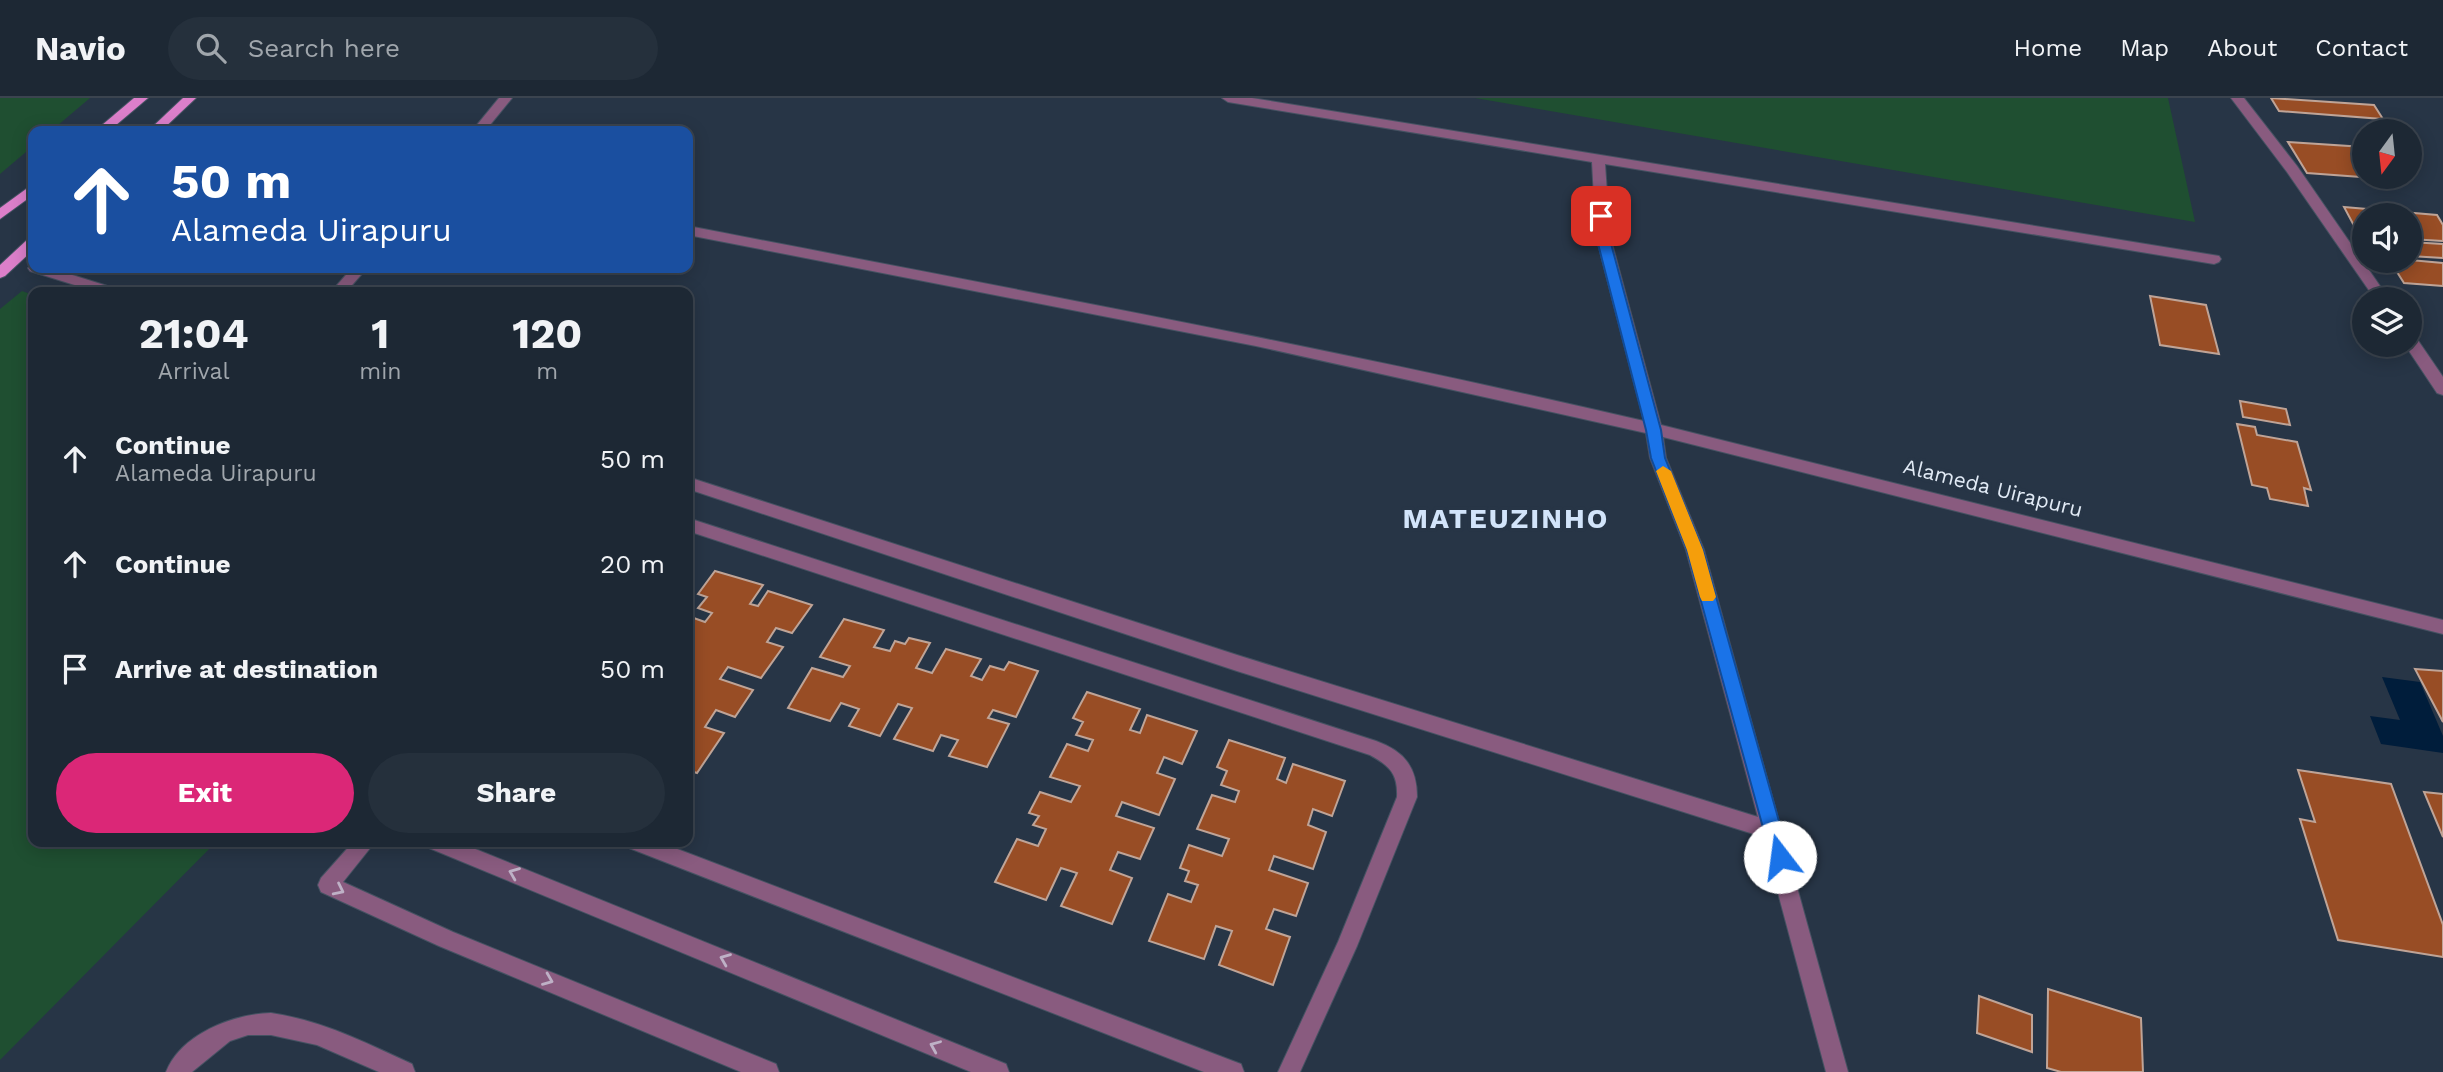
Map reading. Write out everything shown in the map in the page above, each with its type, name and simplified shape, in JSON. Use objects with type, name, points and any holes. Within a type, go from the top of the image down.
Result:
[{"type":"main road","points":[[107,126],[142,98]]},
{"type":"main road","points":[[159,126],[190,98]]},
{"type":"main road","points":[[0,215],[28,192]]},
{"type":"main road","points":[[0,273],[28,247]]},
{"type":"street","points":[[482,126],[506,98]]},
{"type":"street","points":[[1228,98],[2214,259]]},
{"type":"street","points":[[2237,98],[2292,169],[2374,287]]},
{"type":"street","points":[[1598,158],[1603,236],[1654,430],[1658,458],[1695,550],[1835,1065]]},
{"type":"street","name":"Alameda Uirapuru","points":[[693,231],[1257,342],[1654,430],[1885,483],[2443,627]]},
{"type":"street","points":[[13,261],[28,266]]},
{"type":"street","points":[[50,273],[95,287]]},
{"type":"street","points":[[343,287],[355,273]]},
{"type":"street","points":[[2421,357],[2443,389]]},
{"type":"street","points":[[693,485],[1237,663],[1773,831]]},
{"type":"street","points":[[693,526],[1362,745],[1396,759],[1408,782],[1407,797],[1347,946],[1289,1072]]},
{"type":"street","points":[[361,847],[328,885],[446,939],[768,1072]]},
{"type":"street","points":[[448,847],[998,1072]]},
{"type":"street","points":[[649,847],[1233,1072]]},
{"type":"street","points":[[177,1072],[226,1031],[268,1023],[314,1032],[404,1072]]},
{"type":"green space","points":[[0,98],[90,98],[57,126],[28,126],[28,150],[0,174]]},
{"type":"green space","points":[[1475,98],[2168,98],[2195,222]]},
{"type":"green space","points":[[22,291],[28,293],[28,847],[211,847],[0,1060],[0,309]]},
{"type":"water","points":[[2382,677],[2420,682],[2443,736],[2443,753],[2381,744],[2370,716],[2400,720]]},
{"type":"building","points":[[2271,98],[2374,105],[2383,119],[2279,111]]},
{"type":"building","points":[[2288,142],[2352,146],[2352,176],[2307,173]]},
{"type":"building","points":[[2344,207],[2352,208],[2352,222]]},
{"type":"building","points":[[2422,214],[2437,215],[2443,225],[2443,241],[2422,240]]},
{"type":"building","points":[[2422,243],[2443,244],[2443,258],[2422,257]]},
{"type":"building","points":[[2422,261],[2443,263],[2443,286],[2404,283],[2398,273],[2422,273]]},
{"type":"building","points":[[2150,296],[2206,305],[2219,354],[2160,345]]},
{"type":"building","points":[[2240,401],[2286,409],[2290,425],[2243,417]]},
{"type":"building","points":[[2237,424],[2255,427],[2257,435],[2297,442],[2311,490],[2304,488],[2308,506],[2270,499],[2267,488],[2252,485]]},
{"type":"building","points":[[715,571],[763,585],[750,604],[758,606],[768,591],[812,605],[792,633],[776,628],[767,642],[783,647],[761,678],[728,667],[720,679],[753,690],[735,717],[716,710],[705,727],[724,733],[697,773],[693,772],[693,618],[705,622],[712,613],[698,608],[707,597],[698,594]]},
{"type":"building","points":[[844,619],[884,630],[874,647],[890,651],[895,641],[905,644],[909,638],[930,643],[916,668],[932,673],[946,649],[981,659],[971,676],[982,680],[990,666],[1004,670],[1009,662],[1038,671],[1016,717],[993,710],[988,718],[1009,724],[987,767],[949,756],[958,740],[941,735],[933,751],[894,739],[912,708],[898,704],[880,736],[849,726],[859,709],[841,703],[830,721],[788,708],[812,668],[843,677],[850,666],[820,657]]},
{"type":"building","points":[[2415,669],[2443,671],[2443,722]]},
{"type":"building","points":[[1087,692],[1140,709],[1130,730],[1140,733],[1147,715],[1197,731],[1182,764],[1164,757],[1157,773],[1175,779],[1159,815],[1122,802],[1116,816],[1154,828],[1140,859],[1118,852],[1110,870],[1132,878],[1112,924],[1061,906],[1077,873],[1061,868],[1046,900],[995,882],[1017,839],[1038,846],[1046,829],[1033,825],[1039,816],[1029,813],[1040,792],[1071,802],[1080,786],[1050,777],[1067,744],[1088,751],[1093,740],[1076,735],[1083,722],[1073,718]]},
{"type":"building","points":[[1229,740],[1285,758],[1277,779],[1286,783],[1293,764],[1345,781],[1332,816],[1313,809],[1308,825],[1326,832],[1313,869],[1274,856],[1269,870],[1308,883],[1296,916],[1274,909],[1266,929],[1290,937],[1273,985],[1219,965],[1232,931],[1216,926],[1204,959],[1149,941],[1168,894],[1191,902],[1198,885],[1185,881],[1189,871],[1180,868],[1189,845],[1222,856],[1229,839],[1197,829],[1212,795],[1235,802],[1239,791],[1221,785],[1227,771],[1217,767]]},
{"type":"building","points":[[2298,770],[2391,784],[2443,925],[2443,957],[2338,940],[2300,819],[2315,822]]},
{"type":"building","points":[[2424,792],[2443,794],[2443,837]]},
{"type":"building","points":[[2048,989],[2141,1018],[2143,1072],[2061,1072],[2047,1068]]},
{"type":"building","points":[[1979,996],[2032,1015],[2032,1052],[1977,1033]]},
{"type":"slow traffic","points":[[1663,471],[1695,550],[1708,597]]},
{"type":"district","name":"MATEUZINHO","points":[[1506,518]]},
{"type":"route","points":[[1601,216],[1603,236],[1654,430],[1658,458],[1695,550],[1780,857]]}]
